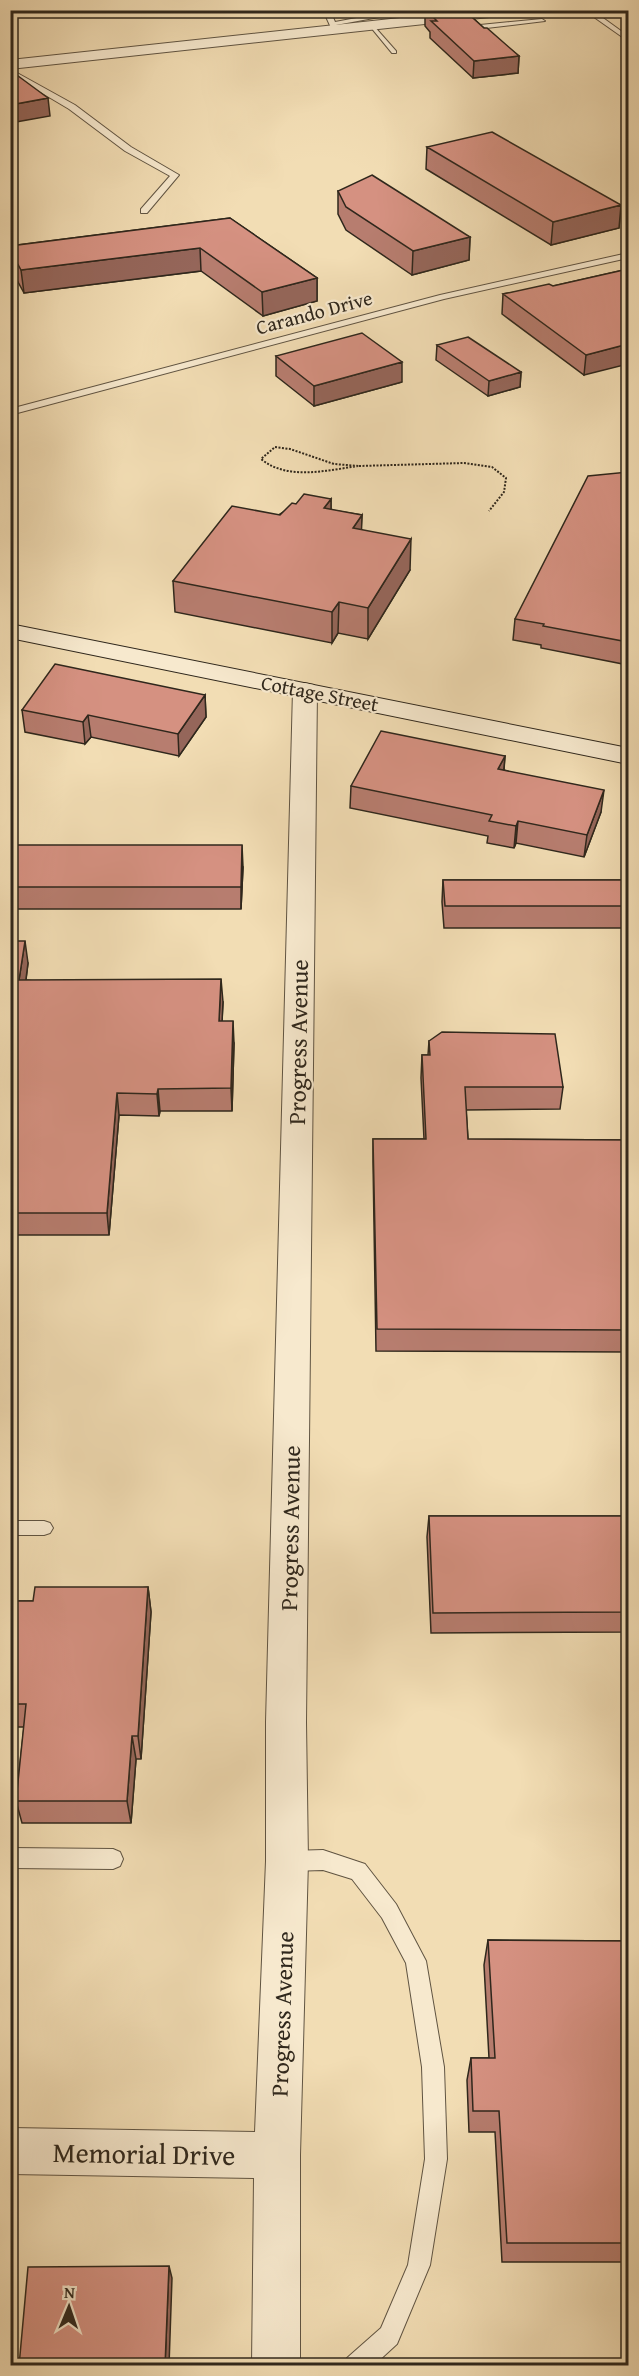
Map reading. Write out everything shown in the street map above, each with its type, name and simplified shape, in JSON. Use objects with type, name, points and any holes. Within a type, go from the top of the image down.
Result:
[{"type":"main road","name":"Cottage Street","points":[[10,631],[628,756]]},
{"type":"street","points":[[10,65],[334,27],[371,26],[518,10]]},
{"type":"street","name":"Progress Avenue","points":[[276,2366],[278,2155],[287,1861],[286,1710],[305,690]]},
{"type":"street","name":"Memorial Drive","points":[[10,2151],[278,2155]]},
{"type":"lane","points":[[326,10],[334,27],[414,10]]},
{"type":"lane","points":[[587,10],[628,39]]},
{"type":"lane","points":[[465,16],[478,27],[542,21]]},
{"type":"lane","points":[[371,26],[394,52]]},
{"type":"lane","points":[[10,71],[72,107],[128,149],[175,176],[144,211]]},
{"type":"lane","name":"Carando Drive","points":[[10,412],[443,297],[628,256]]},
{"type":"lane","points":[[10,1528],[44,1528]]},
{"type":"lane","points":[[10,1858],[113,1859]]},
{"type":"lane","points":[[287,1861],[323,1860],[358,1871],[389,1911],[416,1961],[433,2067],[436,2159],[419,2265],[389,2336],[355,2366]]},
{"type":"path","points":[[359,466],[334,464],[290,449],[275,447],[261,459],[272,468],[297,473],[359,466],[464,463],[492,467],[506,478],[504,492],[489,511]]},
{"type":"building","points":[[426,10],[464,10],[519,56],[474,61],[431,21],[437,21]]},
{"type":"building","points":[[10,70],[48,98],[10,105]]},
{"type":"building","points":[[492,132],[621,205],[553,222],[427,147]]},
{"type":"building","points":[[372,175],[470,237],[413,251],[346,207],[338,191]]},
{"type":"building","points":[[230,218],[317,278],[262,292],[200,248],[21,270],[10,250],[10,246]]},
{"type":"building","points":[[628,269],[628,344],[586,355],[503,294],[549,284],[553,286]]},
{"type":"building","points":[[362,333],[402,362],[314,386],[276,356]]},
{"type":"building","points":[[468,337],[521,372],[489,381],[437,345]]},
{"type":"building","points":[[628,472],[628,642],[515,619],[588,476]]},
{"type":"building","points":[[304,494],[331,499],[324,508],[362,515],[353,528],[411,539],[368,608],[339,602],[332,612],[173,581],[232,506],[280,515],[292,503],[296,504]]},
{"type":"building","points":[[55,664],[205,695],[178,734],[88,715],[83,722],[22,710]]},
{"type":"building","points":[[381,731],[505,756],[498,769],[604,790],[587,835],[518,821],[516,826],[489,821],[492,815],[351,786]]},
{"type":"building","points":[[14,845],[242,845],[241,887],[10,887],[10,865]]},
{"type":"building","points":[[443,880],[628,880],[628,906],[445,906]]},
{"type":"building","points":[[10,941],[25,941],[19,980],[221,979],[219,1021],[233,1021],[231,1088],[158,1089],[157,1094],[117,1093],[107,1213],[10,1213]]},
{"type":"building","points":[[442,1032],[555,1034],[563,1087],[465,1087],[468,1139],[628,1140],[628,1330],[377,1329],[373,1139],[426,1139],[422,1055],[430,1055],[429,1041]]},
{"type":"building","points":[[429,1516],[628,1516],[628,1612],[433,1613]]},
{"type":"building","points":[[35,1587],[148,1587],[138,1736],[132,1736],[127,1801],[16,1801],[26,1704],[10,1704],[10,1601],[33,1601]]},
{"type":"building","points":[[488,1940],[628,1941],[628,2243],[507,2243],[499,2111],[473,2111],[471,2058],[495,2058]]},
{"type":"building","points":[[169,2266],[165,2366],[19,2366],[28,2267]]}]
